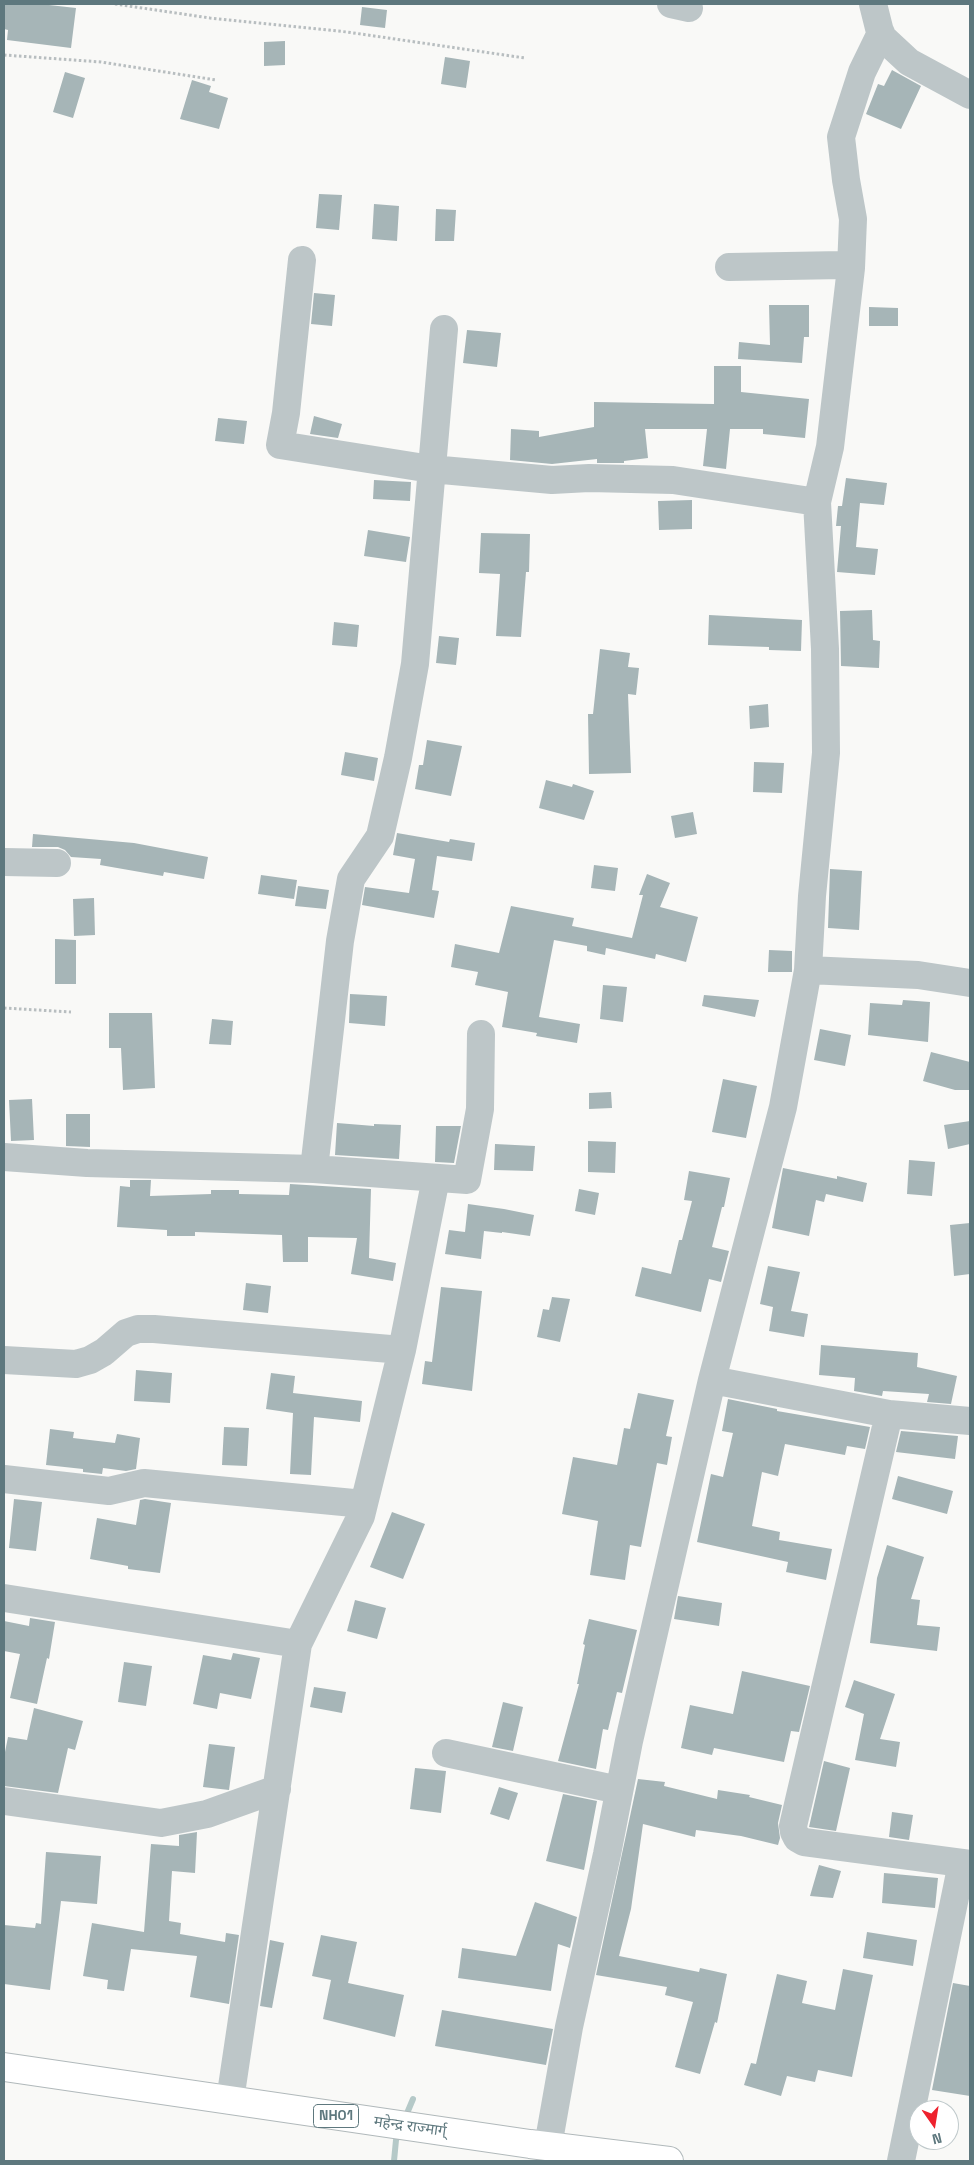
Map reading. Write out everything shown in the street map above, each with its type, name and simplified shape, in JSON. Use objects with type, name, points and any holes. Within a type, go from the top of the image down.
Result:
[{"type":"highway","name":"महेन्द्र राज्मार्ग्","points":[[4,2067],[230,2100],[535,2150],[669,2161]]},
{"type":"street","points":[[873,4],[881,36],[909,62],[970,95]]},
{"type":"street","points":[[535,2150],[569,2027],[666,1575],[712,1380],[783,1106],[808,970],[812,896],[826,753],[818,502],[830,446],[851,268],[853,219],[846,180],[842,137],[862,72],[881,33]]},
{"type":"street","points":[[302,260],[286,413],[280,444],[431,469],[552,480],[597,478],[673,480],[818,502]]},
{"type":"street","points":[[730,267],[843,265],[851,268]]},
{"type":"street","points":[[314,1169],[340,940],[351,879],[380,836],[398,758],[415,664],[444,329]]},
{"type":"street","points":[[4,862],[57,863]]},
{"type":"street","points":[[808,970],[918,976],[970,983]]},
{"type":"street","points":[[4,1157],[87,1163],[314,1169],[466,1180],[480,1109],[481,1034]]},
{"type":"street","points":[[230,2100],[298,1644],[361,1516],[402,1350],[436,1178]]},
{"type":"street","points":[[4,1360],[76,1364],[90,1360],[104,1352],[126,1333],[138,1329],[402,1350]]},
{"type":"street","points":[[712,1380],[889,1414],[970,1421]]},
{"type":"street","points":[[889,1414],[793,1826],[797,1838],[804,1842],[966,1864],[901,2161]]},
{"type":"street","points":[[4,1480],[109,1491],[144,1483],[364,1504]]},
{"type":"street","points":[[4,1598],[298,1644]]},
{"type":"street","points":[[446,1753],[619,1790]]},
{"type":"street","points":[[4,1801],[160,1823],[207,1814],[277,1789]]},
{"type":"path","points":[[115,4],[210,18],[347,32],[525,58]]},
{"type":"path","points":[[4,54],[101,62],[216,80]]},
{"type":"path","points":[[4,1008],[71,1012]]},
{"type":"building","points":[[4,4],[40,4],[76,8],[71,48],[7,40],[8,30],[4,29]]},
{"type":"building","points":[[362,7],[387,10],[385,28],[360,25]]},
{"type":"building","points":[[285,41],[285,65],[264,66],[264,42]]},
{"type":"building","points":[[445,57],[470,61],[466,88],[441,84]]},
{"type":"building","points":[[892,70],[921,86],[901,129],[866,114],[878,84],[884,86]]},
{"type":"building","points":[[65,72],[85,78],[73,118],[53,112]]},
{"type":"building","points":[[192,80],[211,86],[209,92],[228,98],[219,129],[180,119]]},
{"type":"building","points":[[319,194],[342,195],[339,230],[316,228]]},
{"type":"building","points":[[374,204],[399,206],[397,241],[372,239]]},
{"type":"building","points":[[436,209],[456,210],[454,241],[435,241]]},
{"type":"building","points":[[314,293],[335,295],[332,326],[311,324]]},
{"type":"building","points":[[769,305],[809,305],[809,337],[804,337],[802,363],[738,359],[739,342],[770,345]]},
{"type":"building","points":[[869,307],[898,308],[898,326],[869,326]]},
{"type":"building","points":[[467,330],[501,333],[497,367],[463,363]]},
{"type":"building","points":[[714,366],[741,366],[741,392],[809,399],[805,438],[763,434],[763,429],[730,429],[726,469],[703,466],[707,429],[645,429],[648,458],[624,461],[624,463],[597,463],[597,459],[552,464],[510,460],[511,429],[539,431],[539,437],[594,427],[594,402],[714,404]]},
{"type":"building","points":[[314,416],[342,424],[338,438],[310,434]]},
{"type":"building","points":[[218,418],[247,421],[244,444],[215,441]]},
{"type":"building","points":[[846,478],[887,483],[884,505],[860,503],[856,547],[878,549],[875,575],[837,572],[841,526],[836,526],[838,506],[842,506]]},
{"type":"building","points":[[374,480],[411,482],[410,501],[373,499]]},
{"type":"building","points":[[692,500],[692,529],[659,530],[658,501]]},
{"type":"building","points":[[368,530],[410,537],[406,562],[364,556]]},
{"type":"building","points":[[481,533],[530,534],[529,572],[526,572],[521,637],[496,636],[500,574],[479,573]]},
{"type":"building","points":[[872,610],[873,640],[880,641],[879,668],[841,666],[840,611]]},
{"type":"building","points":[[709,615],[802,620],[801,651],[769,650],[769,647],[708,645]]},
{"type":"building","points":[[334,622],[359,625],[357,647],[332,645]]},
{"type":"building","points":[[439,636],[459,638],[456,665],[436,663]]},
{"type":"building","points":[[600,649],[630,653],[628,667],[639,668],[636,695],[628,694],[631,773],[589,774],[588,714],[593,714]]},
{"type":"building","points":[[768,704],[769,727],[750,729],[749,706]]},
{"type":"building","points":[[427,740],[462,746],[451,796],[415,789],[419,765],[423,765]]},
{"type":"building","points":[[345,752],[378,758],[374,781],[341,775]]},
{"type":"building","points":[[754,762],[784,763],[782,793],[753,792]]},
{"type":"building","points":[[546,780],[572,787],[573,784],[594,791],[584,820],[539,808]]},
{"type":"building","points":[[693,812],[697,834],[675,838],[671,816]]},
{"type":"building","points":[[397,833],[449,842],[450,839],[475,843],[472,861],[437,856],[432,890],[439,891],[434,918],[362,905],[365,887],[409,893],[415,859],[393,855]]},
{"type":"building","points":[[33,834],[134,843],[208,857],[204,879],[164,872],[163,876],[100,865],[101,859],[71,857],[65,850],[58,847],[32,847]]},
{"type":"building","points":[[594,865],[618,868],[615,891],[591,888]]},
{"type":"building","points":[[830,869],[862,871],[859,930],[828,928]]},
{"type":"building","points":[[647,874],[670,883],[660,907],[698,917],[686,962],[656,954],[655,959],[606,948],[605,955],[587,951],[587,946],[554,940],[539,1017],[580,1024],[577,1043],[536,1036],[537,1033],[502,1027],[508,992],[475,985],[478,972],[451,967],[455,944],[499,953],[511,906],[574,918],[572,926],[632,938],[643,895],[639,895]]},
{"type":"building","points":[[261,875],[297,880],[294,899],[258,894]]},
{"type":"building","points":[[298,886],[329,890],[326,909],[295,906]]},
{"type":"building","points":[[94,898],[95,935],[74,936],[73,899]]},
{"type":"building","points":[[55,939],[76,940],[76,984],[55,984]]},
{"type":"building","points":[[769,950],[792,951],[792,972],[768,972]]},
{"type":"building","points":[[603,985],[627,987],[623,1022],[600,1019]]},
{"type":"building","points":[[350,994],[387,996],[385,1026],[349,1023]]},
{"type":"building","points":[[704,995],[759,1000],[755,1017],[702,1006]]},
{"type":"building","points":[[903,1000],[930,1002],[928,1042],[868,1035],[870,1003],[902,1005]]},
{"type":"building","points":[[109,1013],[152,1013],[155,1088],[123,1090],[121,1048],[109,1048]]},
{"type":"building","points":[[212,1019],[233,1021],[231,1045],[209,1044]]},
{"type":"building","points":[[820,1029],[851,1035],[845,1066],[814,1060]]},
{"type":"building","points":[[931,1052],[970,1062],[970,1090],[955,1090],[923,1081]]},
{"type":"building","points":[[723,1079],[757,1086],[746,1138],[712,1132]]},
{"type":"building","points":[[611,1092],[612,1108],[589,1109],[589,1093]]},
{"type":"building","points":[[32,1099],[34,1140],[11,1141],[9,1100]]},
{"type":"building","points":[[66,1114],[90,1114],[90,1147],[66,1146]]},
{"type":"building","points":[[970,1121],[970,1144],[948,1149],[944,1125]]},
{"type":"building","points":[[337,1123],[374,1126],[374,1124],[401,1125],[399,1159],[335,1155]]},
{"type":"building","points":[[436,1126],[461,1126],[454,1163],[435,1162]]},
{"type":"building","points":[[588,1141],[616,1142],[615,1173],[588,1172]]},
{"type":"building","points":[[495,1144],[535,1146],[533,1171],[494,1170]]},
{"type":"building","points":[[909,1160],[935,1162],[932,1196],[907,1194]]},
{"type":"building","points":[[783,1168],[837,1179],[837,1176],[867,1183],[863,1202],[826,1194],[824,1202],[816,1200],[809,1236],[772,1228]]},
{"type":"building","points":[[689,1171],[730,1178],[724,1207],[722,1207],[712,1247],[729,1251],[721,1282],[709,1279],[701,1312],[635,1296],[642,1267],[671,1274],[679,1240],[682,1240],[692,1201],[684,1200]]},
{"type":"building","points":[[130,1180],[151,1180],[150,1196],[211,1194],[211,1190],[239,1190],[239,1194],[289,1195],[290,1184],[371,1189],[369,1258],[396,1263],[393,1281],[351,1274],[357,1238],[308,1237],[308,1262],[283,1262],[282,1235],[195,1232],[195,1236],[167,1236],[167,1230],[117,1227],[120,1186],[130,1187]]},
{"type":"building","points":[[579,1189],[599,1193],[595,1215],[575,1211]]},
{"type":"building","points":[[468,1204],[534,1215],[530,1236],[484,1231],[481,1259],[445,1254],[449,1230],[465,1232]]},
{"type":"building","points":[[970,1223],[970,1274],[954,1276],[950,1225]]},
{"type":"building","points":[[768,1266],[800,1272],[791,1311],[808,1314],[804,1337],[769,1331],[773,1307],[760,1304]]},
{"type":"building","points":[[246,1283],[271,1286],[268,1313],[243,1310]]},
{"type":"building","points":[[441,1287],[482,1291],[472,1391],[422,1384],[425,1361],[432,1362]]},
{"type":"building","points":[[552,1297],[570,1299],[560,1342],[537,1337],[543,1309],[549,1310]]},
{"type":"building","points":[[821,1345],[918,1353],[917,1367],[957,1376],[951,1404],[927,1402],[929,1394],[883,1391],[882,1396],[854,1391],[855,1378],[819,1375]]},
{"type":"building","points":[[136,1370],[172,1373],[170,1403],[134,1401]]},
{"type":"building","points":[[271,1373],[295,1376],[293,1393],[362,1401],[360,1422],[314,1417],[311,1475],[290,1474],[293,1413],[266,1409]]},
{"type":"building","points":[[638,1393],[674,1400],[666,1436],[672,1437],[667,1465],[657,1463],[641,1547],[630,1545],[625,1580],[590,1575],[598,1521],[562,1514],[573,1457],[617,1465],[624,1428],[630,1429]]},
{"type":"building","points":[[728,1399],[777,1409],[777,1411],[870,1427],[865,1449],[847,1446],[845,1455],[785,1444],[778,1476],[762,1472],[752,1526],[780,1532],[779,1540],[832,1549],[826,1580],[786,1572],[788,1562],[697,1542],[711,1474],[723,1477],[733,1433],[722,1431]]},
{"type":"building","points":[[224,1427],[249,1428],[247,1466],[222,1465]]},
{"type":"building","points":[[50,1429],[74,1432],[73,1438],[115,1443],[117,1434],[140,1438],[136,1469],[126,1471],[103,1468],[102,1474],[83,1472],[83,1469],[46,1465]]},
{"type":"building","points":[[901,1431],[958,1436],[955,1459],[896,1452]]},
{"type":"building","points":[[898,1476],[953,1491],[947,1514],[892,1499]]},
{"type":"building","points":[[14,1499],[42,1502],[36,1551],[9,1548]]},
{"type":"building","points":[[140,1500],[171,1503],[160,1573],[128,1569],[128,1566],[90,1559],[97,1518],[136,1525]]},
{"type":"building","points":[[392,1512],[425,1524],[403,1579],[370,1567]]},
{"type":"building","points":[[887,1545],[924,1557],[911,1599],[920,1600],[917,1625],[940,1627],[937,1651],[870,1643],[877,1578]]},
{"type":"building","points":[[678,1596],[722,1603],[719,1626],[674,1619]]},
{"type":"building","points":[[355,1600],[386,1608],[377,1639],[347,1631]]},
{"type":"building","points":[[30,1618],[55,1622],[49,1659],[47,1658],[37,1704],[10,1698],[20,1654],[4,1651],[4,1621],[29,1626]]},
{"type":"building","points":[[589,1619],[637,1630],[622,1693],[617,1692],[608,1730],[603,1729],[596,1769],[558,1761],[579,1684],[577,1684],[585,1645],[583,1644]]},
{"type":"building","points":[[233,1653],[260,1658],[251,1699],[220,1693],[217,1709],[193,1704],[203,1655],[231,1660]]},
{"type":"building","points":[[124,1662],[152,1666],[146,1706],[118,1702]]},
{"type":"building","points":[[742,1671],[810,1686],[799,1732],[791,1731],[784,1762],[714,1748],[712,1755],[681,1748],[690,1705],[733,1714]]},
{"type":"building","points":[[854,1680],[895,1694],[880,1739],[900,1742],[896,1767],[855,1760],[864,1714],[845,1707]]},
{"type":"building","points":[[314,1687],[346,1692],[342,1713],[310,1707]]},
{"type":"building","points":[[503,1702],[523,1707],[513,1751],[492,1747]]},
{"type":"building","points":[[34,1708],[83,1721],[75,1750],[68,1748],[58,1793],[4,1786],[4,1757],[8,1737],[27,1740]]},
{"type":"building","points":[[209,1744],[235,1747],[229,1790],[203,1787]]},
{"type":"building","points":[[824,1761],[850,1768],[836,1831],[809,1827]]},
{"type":"building","points":[[415,1768],[446,1771],[441,1813],[410,1809]]},
{"type":"building","points":[[638,1779],[665,1782],[664,1786],[717,1799],[718,1790],[750,1795],[749,1797],[782,1805],[778,1823],[780,1838],[778,1845],[741,1836],[696,1830],[695,1837],[643,1824],[631,1909],[619,1956],[699,1972],[700,1968],[727,1974],[717,2023],[715,2022],[700,2074],[675,2067],[693,2002],[665,1995],[667,1987],[596,1975]]},
{"type":"building","points":[[499,1787],[518,1793],[509,1820],[490,1814]]},
{"type":"building","points":[[563,1794],[597,1801],[584,1870],[546,1861]]},
{"type":"building","points":[[892,1812],[913,1815],[909,1840],[889,1837]]},
{"type":"building","points":[[197,1832],[195,1873],[172,1871],[169,1921],[181,1923],[180,1934],[225,1942],[226,1933],[239,1935],[229,2004],[190,1997],[197,1956],[131,1949],[124,1991],[107,1989],[108,1980],[83,1976],[92,1923],[144,1932],[151,1844],[179,1846],[179,1835]]},
{"type":"building","points":[[46,1852],[101,1856],[97,1904],[61,1901],[50,1990],[4,1984],[4,1925],[35,1928],[36,1923],[41,1924]]},
{"type":"building","points":[[819,1865],[841,1871],[833,1898],[810,1896]]},
{"type":"building","points":[[884,1873],[938,1878],[935,1908],[882,1903]]},
{"type":"building","points":[[535,1902],[577,1917],[570,1948],[558,1944],[551,1991],[458,1978],[462,1948],[516,1956]]},
{"type":"building","points":[[867,1932],[917,1940],[913,1966],[863,1958]]},
{"type":"building","points":[[321,1935],[357,1942],[348,1983],[404,1995],[395,2037],[323,2019],[331,1980],[312,1976]]},
{"type":"building","points":[[270,1940],[284,1943],[272,2008],[260,2006]]},
{"type":"building","points":[[843,1969],[873,1975],[852,2077],[818,2070],[815,2082],[787,2076],[781,2096],[744,2085],[751,2063],[756,2064],[777,1974],[807,1981],[802,2003],[835,2010]]},
{"type":"building","points":[[953,1983],[970,1986],[970,2096],[932,2090]]},
{"type":"building","points":[[442,2010],[553,2029],[546,2065],[435,2046]]},
{"type":"waterway","points":[[405,2118],[413,2099]]},
{"type":"waterway","points":[[394,2161],[396,2140],[400,2131]]}]
